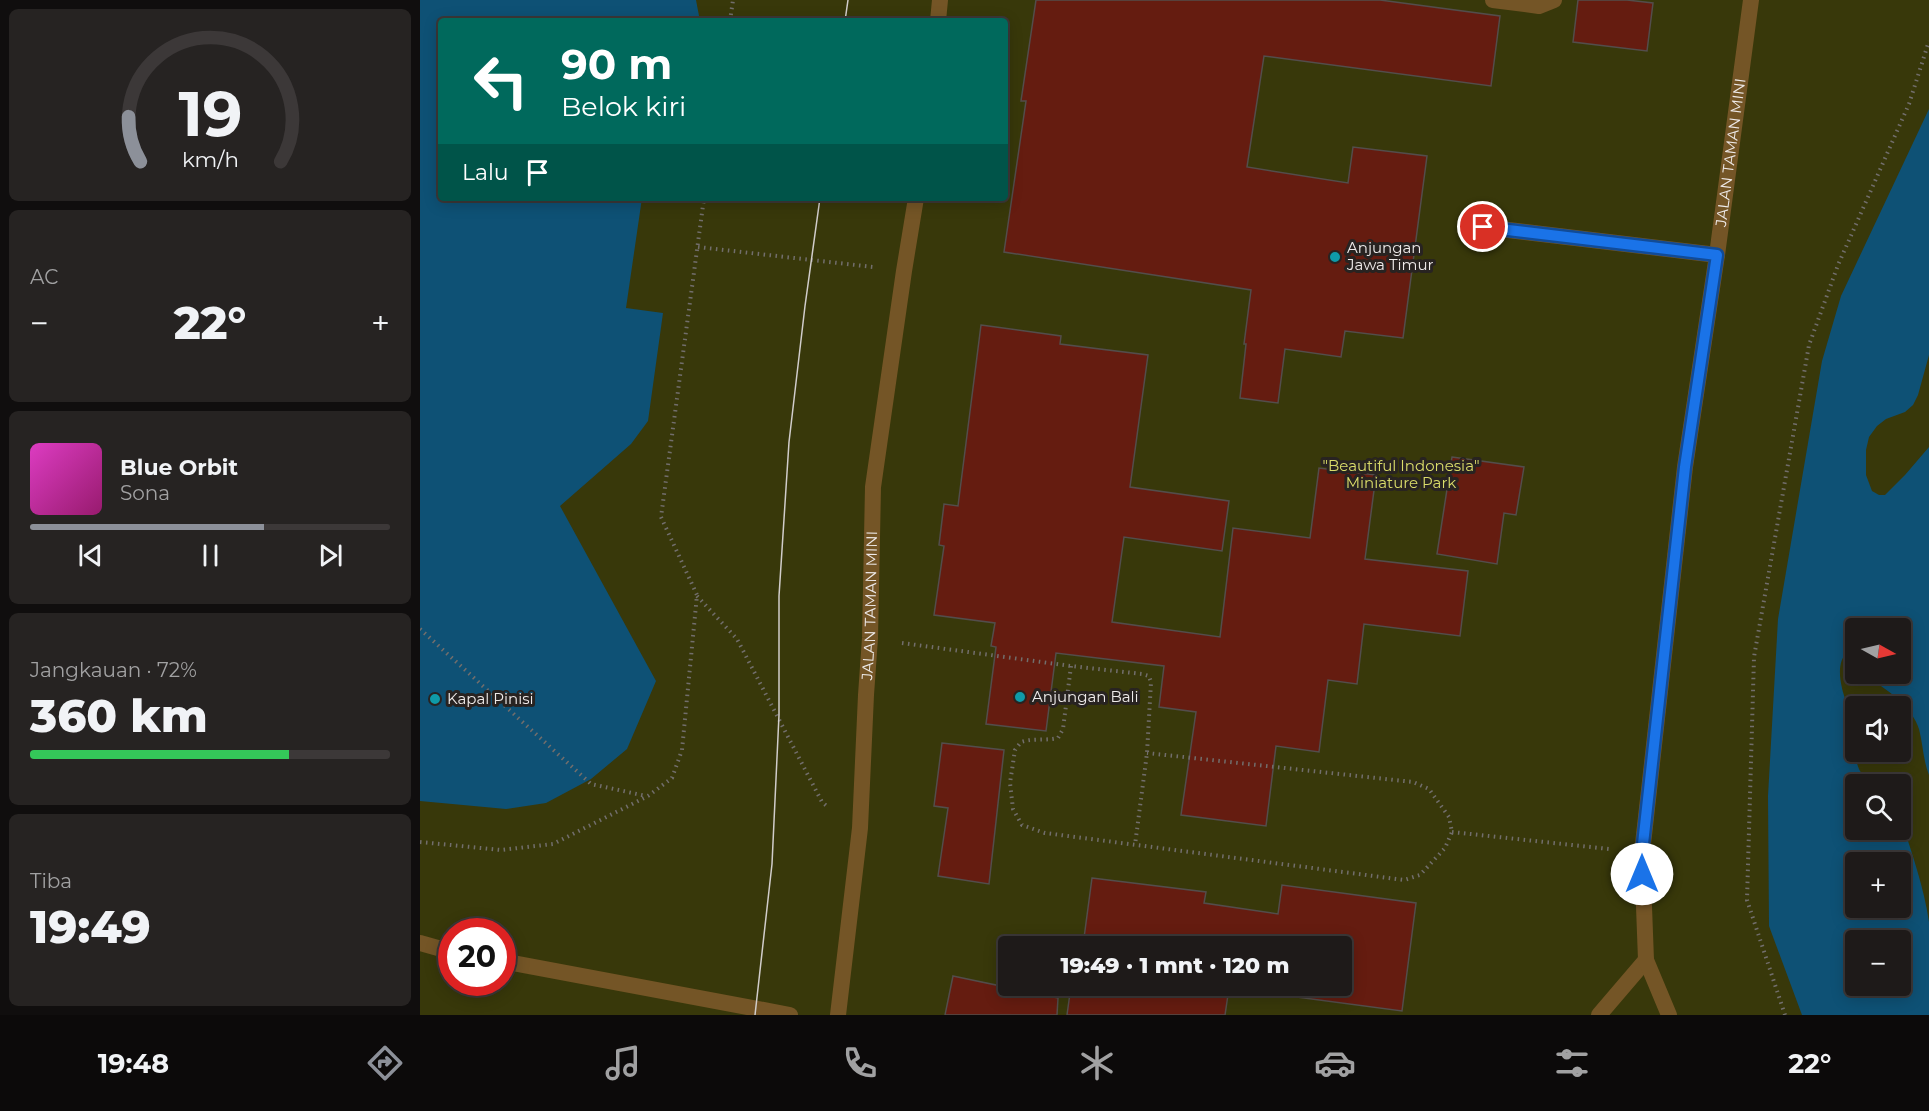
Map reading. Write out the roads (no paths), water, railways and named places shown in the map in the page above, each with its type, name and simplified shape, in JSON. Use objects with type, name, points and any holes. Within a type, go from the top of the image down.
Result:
[{"type":"lane","points":[[938,18],[940,0]]},
{"type":"lane","points":[[1493,0],[1539,6],[1554,0]]},
{"type":"lane","name":"JALAN TAMAN MINI","points":[[1669,1015],[1646,960],[1642,853],[1685,467],[1717,255],[1751,0]]},
{"type":"lane","name":"JALAN TAMAN MINI","points":[[838,1015],[860,828],[870,638],[873,487],[916,201]]},
{"type":"lane","points":[[1483,227],[1717,255]]},
{"type":"lane","points":[[420,943],[438,948]]},
{"type":"lane","points":[[1599,1015],[1646,960]]},
{"type":"lane","points":[[516,964],[735,1010],[790,1015]]},
{"type":"water","points":[[420,0],[696,0],[699,18],[438,18],[438,201],[642,201],[626,308],[663,313],[648,421],[631,444],[560,506],[656,681],[627,749],[591,779],[546,803],[506,809],[420,801]]},
{"type":"water","points":[[1929,109],[1929,355],[1913,405],[1905,412],[1886,419],[1869,437],[1866,450],[1866,475],[1872,491],[1885,495],[1929,447],[1929,775],[1919,729],[1911,713],[1911,696],[1894,696],[1878,684],[1911,684],[1911,618],[1845,618],[1845,655],[1840,668],[1840,679],[1845,699],[1845,762],[1857,762],[1862,774],[1845,774],[1845,840],[1907,840],[1921,883],[1929,922],[1929,1015],[1802,1015],[1769,926],[1768,796],[1778,619],[1822,361],[1841,296]]},
{"type":"tram line","points":[[845,18],[848,0]]},
{"type":"tram line","points":[[755,1015],[772,864],[779,715],[779,596],[789,442],[820,201]]},
{"type":"place","name":"Anjungan Jawa Timur","points":[[1335,257]]},
{"type":"place","name":"Anjungan Bali","points":[[1020,697]]},
{"type":"place","name":"Kapal Pinisi","points":[[435,699]]},
{"type":"park label","name":"\"Beautiful Indonesia\" Miniature Park","points":[[1401,474]]}]
